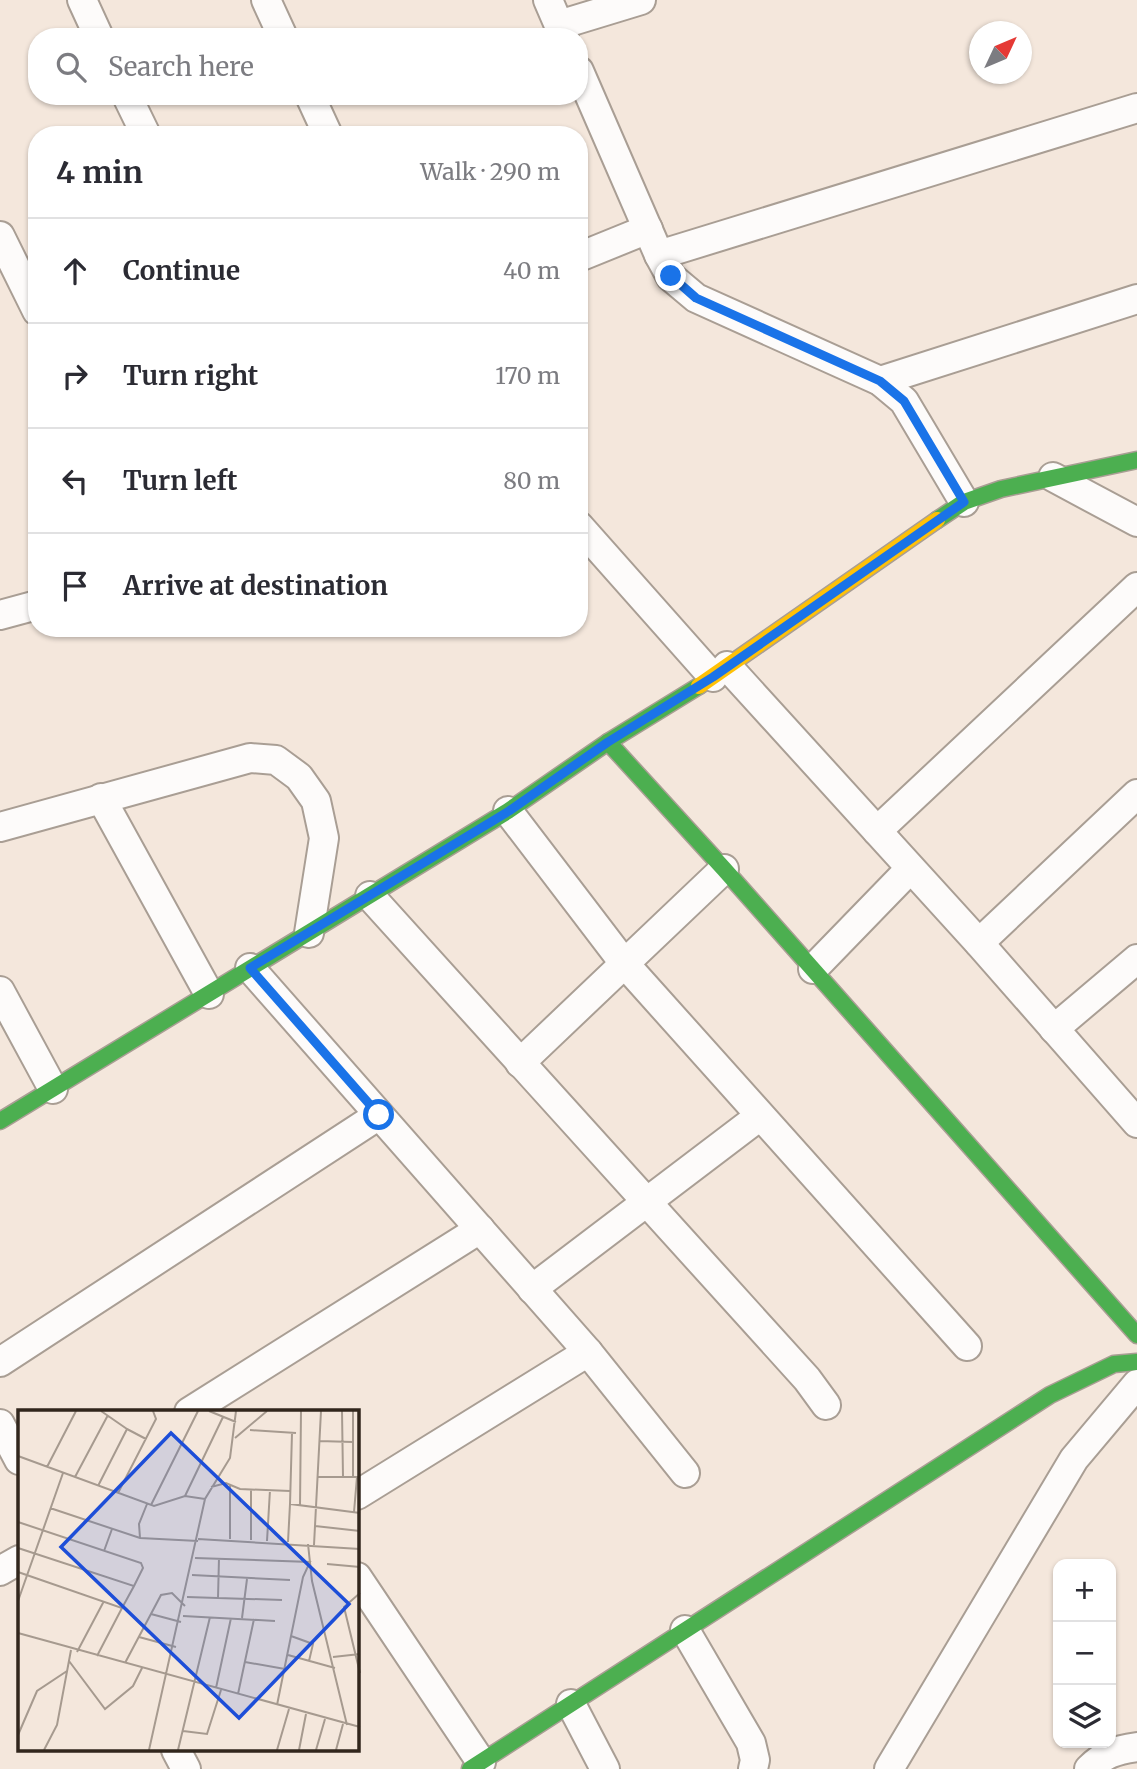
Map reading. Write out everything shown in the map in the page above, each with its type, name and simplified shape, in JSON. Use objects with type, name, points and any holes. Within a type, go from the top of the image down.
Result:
[{"type":"street","points":[[82,0],[95,28]]},
{"type":"street","points":[[266,0],[279,28]]},
{"type":"street","points":[[557,20],[641,0]]},
{"type":"street","points":[[588,92],[659,255],[671,276],[696,298],[880,381],[904,401],[964,502]]},
{"type":"street","points":[[131,105],[142,126]]},
{"type":"street","points":[[314,105],[324,126]]},
{"type":"street","points":[[659,255],[1137,108]]},
{"type":"street","points":[[588,253],[648,229]]},
{"type":"street","points":[[0,236],[28,293]]},
{"type":"street","points":[[880,381],[1137,299]]},
{"type":"street","points":[[0,1121],[509,811],[608,742],[720,671],[964,502],[1001,489],[1137,460]]},
{"type":"street","points":[[1053,477],[1137,522]]},
{"type":"street","points":[[588,535],[877,831],[1137,1123]]},
{"type":"street","points":[[877,831],[1137,587]]},
{"type":"street","points":[[0,615],[28,607]]},
{"type":"street","points":[[608,742],[1137,1335]]},
{"type":"street","points":[[0,827],[250,758],[276,760],[299,777],[316,801],[324,838],[309,933]]},
{"type":"street","points":[[979,943],[1137,794]]},
{"type":"street","points":[[101,797],[209,994]]},
{"type":"street","points":[[509,811],[624,963],[967,1346]]},
{"type":"street","points":[[520,1063],[724,869]]},
{"type":"street","points":[[813,969],[911,869]]},
{"type":"street","points":[[370,896],[807,1379],[826,1405]]},
{"type":"street","points":[[1054,1029],[1137,959]]},
{"type":"street","points":[[250,968],[588,1352],[685,1473]]},
{"type":"street","points":[[0,991],[53,1089]]},
{"type":"street","points":[[0,1362],[379,1115]]},
{"type":"street","points":[[532,1289],[760,1116]]},
{"type":"street","points":[[192,1410],[480,1229]]},
{"type":"street","points":[[359,1494],[588,1352]]},
{"type":"street","points":[[359,1580],[475,1765],[1050,1395],[1114,1364],[1137,1362]]},
{"type":"street","points":[[889,1769],[1074,1459],[1137,1384]]},
{"type":"street","points":[[0,1424],[18,1458]]},
{"type":"street","points":[[0,1570],[18,1561]]},
{"type":"street","points":[[685,1630],[751,1743],[754,1769]]},
{"type":"street","points":[[571,1704],[605,1769]]},
{"type":"street","points":[[1089,1769],[1102,1756],[1137,1746]]},
{"type":"street","points":[[177,1752],[186,1769]]},
{"type":"traffic: fast","points":[[937,520],[964,502],[1001,489],[1137,460]]},
{"type":"traffic: fast","points":[[0,1121],[508,811],[608,742],[699,686]]},
{"type":"traffic: fast","points":[[608,742],[1137,1335]]},
{"type":"traffic: fast","points":[[470,1769],[1050,1395],[1114,1364],[1137,1362]]},
{"type":"traffic: slow","points":[[699,686],[937,520]]},
{"type":"route","points":[[379,1115],[250,968],[509,811],[608,742],[713,677],[964,502],[904,401],[880,381],[696,298],[671,276]]}]
